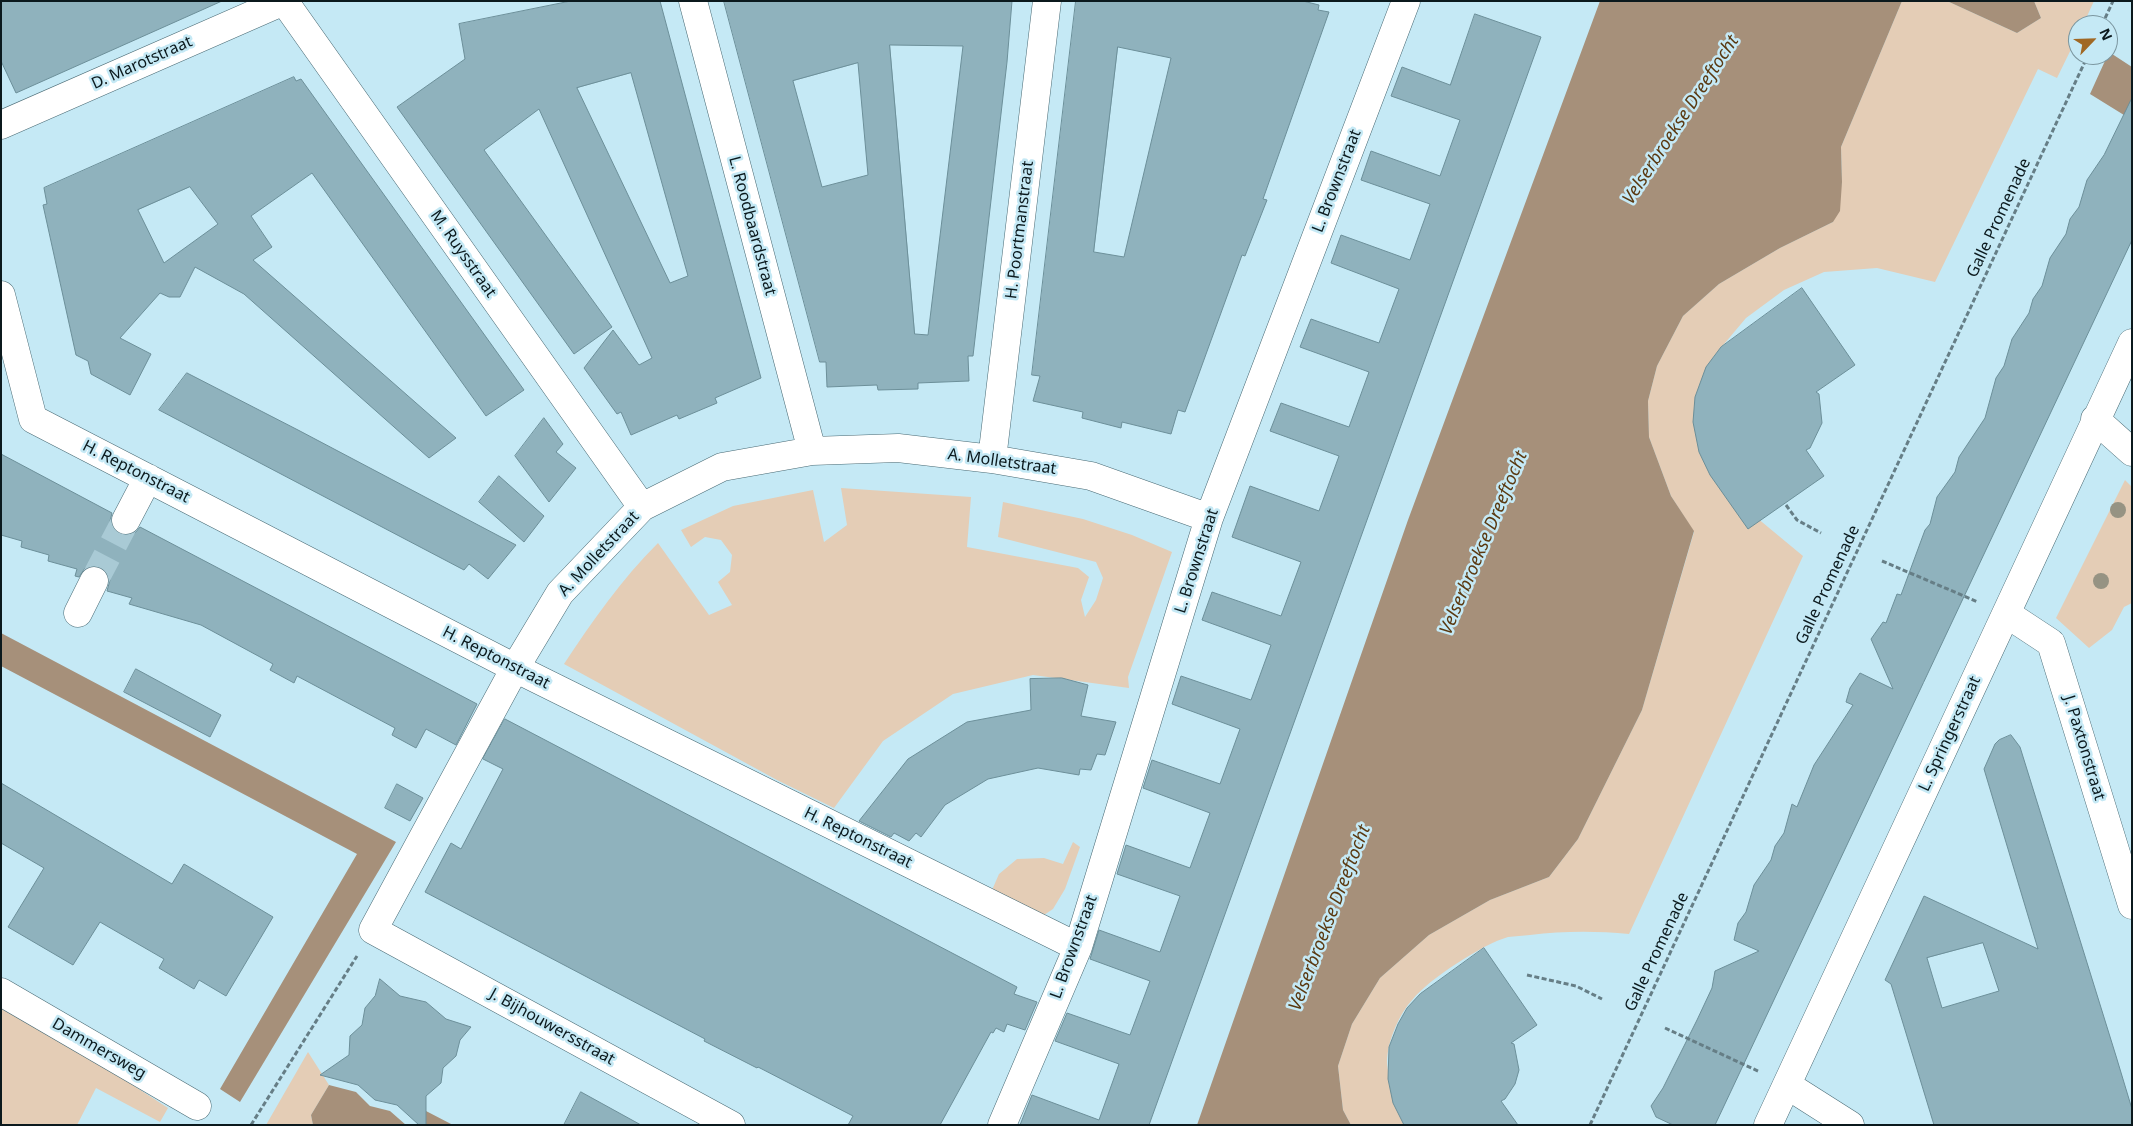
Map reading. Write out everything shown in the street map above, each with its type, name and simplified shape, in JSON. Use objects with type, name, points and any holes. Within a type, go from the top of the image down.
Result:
[{"type":"street","name":"D. Marotstraat","points":[[1,125],[284,1]]},
{"type":"street","name":"M. Ruysstraat","points":[[284,1],[642,507]]},
{"type":"street","name":"L. Roodbaardstraat","points":[[693,1],[812,451]]},
{"type":"street","name":"H. Poortmanstraat","points":[[992,459],[1047,1]]},
{"type":"street","name":"L. Brownstraat","points":[[1002,1125],[1078,947],[1209,518],[1406,1]]},
{"type":"street","name":"H. Reptonstraat","points":[[1,295],[33,419],[515,668],[1078,947]]},
{"type":"street","name":"L. Springerstraat","points":[[1768,1125],[2132,343]]},
{"type":"street","points":[[2095,419],[2132,452]]},
{"type":"street","name":"A. Molletstraat","points":[[373,930],[515,668],[560,594],[642,507],[722,466],[812,451],[898,448],[992,459],[1091,476],[1209,518]]},
{"type":"street","points":[[126,520],[148,478]]},
{"type":"street","points":[[78,613],[94,581]]},
{"type":"street","name":"J. Paxtonstraat","points":[[2006,614],[2051,643],[2132,904]]},
{"type":"street","name":"J. Bijhouwersstraat","points":[[373,930],[731,1125]]},
{"type":"street","name":"Dammersweg","points":[[1,992],[197,1106]]},
{"type":"street","points":[[1787,1085],[1850,1125]]},
{"type":"path","points":[[2107,15],[2113,1]]},
{"type":"path","name":"Galle Promenade","points":[[1590,1125],[2083,65]]},
{"type":"path","points":[[1786,504],[1797,520],[1821,533]]},
{"type":"path","points":[[1882,561],[2006,614]]},
{"type":"path","points":[[251,1125],[373,930]]},
{"type":"path","points":[[1527,975],[1576,986],[1602,999]]},
{"type":"path","points":[[1665,1028],[1787,1085]]},
{"type":"shaded area","points":[[1902,1],[1947,1],[2017,33],[2041,18],[2034,1],[2094,1],[2088,15],[2068,15],[2068,55],[2057,78],[2038,69],[1935,282],[1877,268],[1824,272],[1784,290],[1746,318],[1714,356],[1701,388],[1733,498],[1803,556],[1629,934],[1567,932],[1508,937],[1471,954],[1443,972],[1408,1005],[1392,1036],[1388,1053],[1387,1061],[1390,1077],[1411,1125],[1351,1125],[1343,1110],[1338,1066],[1352,1024],[1380,978],[1429,935],[1490,900],[1549,877],[1578,839],[1642,710],[1694,532],[1671,496],[1649,437],[1648,401],[1657,366],[1683,316],[1719,284],[1780,248],[1833,222],[1842,182],[1841,147]]},
{"type":"shaded area","points":[[2125,480],[2132,487],[2132,603],[2124,607],[2112,630],[2089,648],[2056,618]]},
{"type":"shaded area","points":[[841,488],[971,497],[967,547],[1078,568],[1089,577],[1081,600],[1085,617],[1096,600],[1103,578],[1096,562],[998,537],[1003,502],[1083,519],[1132,535],[1172,552],[1128,677],[1129,688],[1033,675],[953,694],[883,741],[834,808],[777,780],[564,664],[608,601],[658,543],[709,615],[732,605],[718,582],[730,572],[732,555],[721,540],[705,537],[691,547],[681,530],[733,506],[813,490],[824,542],[847,525]]},
{"type":"shaded area","points":[[1073,842],[1080,847],[1065,889],[1053,909],[1041,917],[989,897],[999,874],[1017,859],[1044,858],[1063,864]]},
{"type":"shaded area","points":[[1,999],[168,1108],[160,1122],[96,1088],[77,1125],[1,1125]]},
{"type":"shaded area","points":[[308,1052],[329,1085],[311,1115],[313,1125],[266,1125]]},
{"type":"water","name":"Velserbroekse Dreeftocht","points":[[1600,1],[1902,1],[1841,147],[1842,182],[1840,211],[1833,222],[1780,248],[1719,284],[1683,316],[1657,366],[1648,401],[1649,437],[1671,496],[1694,531],[1642,710],[1578,839],[1549,877],[1490,900],[1429,935],[1380,978],[1352,1024],[1338,1066],[1343,1110],[1351,1125],[1197,1125],[1408,520]]},
{"type":"water","points":[[1947,1],[2034,1],[2041,18],[2017,33]]},
{"type":"water","points":[[2118,58],[2132,67],[2132,120],[2090,94],[2103,65],[2118,65]]},
{"type":"water","points":[[1,633],[396,842],[240,1102],[220,1089],[357,854],[1,666]]},
{"type":"water","points":[[329,1085],[356,1092],[370,1106],[390,1111],[406,1125],[313,1125],[311,1115]]},
{"type":"water","points":[[426,1111],[453,1125],[417,1125],[426,1119]]},
{"type":"building","points":[[1,1],[222,1],[16,93],[1,61]]},
{"type":"building","points":[[571,1],[660,1],[761,378],[715,398],[717,403],[679,419],[677,415],[631,435],[621,412],[617,414],[584,368],[613,330],[639,365],[652,358],[539,109],[484,150],[612,327],[574,354],[397,107],[465,59],[459,24]],"holes":[[[631,73],[688,276],[670,283],[577,88]]]},
{"type":"building","points":[[724,1],[1012,1],[1007,62],[973,356],[968,356],[969,381],[918,383],[918,389],[878,390],[877,385],[827,387],[826,362],[820,362]],"holes":[[[890,45],[963,46],[928,335],[915,334]],[[858,63],[868,175],[822,187],[793,81]]]},
{"type":"building","points":[[1076,1],[1303,1],[1319,5],[1318,10],[1329,12],[1263,199],[1267,200],[1245,256],[1242,255],[1185,412],[1178,410],[1171,434],[1122,422],[1121,428],[1082,418],[1083,412],[1033,401],[1040,376],[1032,375]],"holes":[[[1118,47],[1171,58],[1124,257],[1094,252]]]},
{"type":"building","points":[[1475,14],[1541,37],[1149,1125],[1020,1125],[1032,1095],[1099,1120],[1119,1064],[1055,1041],[1067,1013],[1130,1035],[1150,981],[1090,959],[1099,930],[1160,952],[1180,896],[1117,874],[1126,845],[1190,868],[1210,813],[1143,788],[1152,760],[1220,784],[1240,729],[1172,704],[1181,676],[1251,700],[1271,645],[1202,620],[1212,592],[1281,616],[1301,562],[1232,537],[1250,486],[1319,511],[1339,456],[1270,431],[1281,403],[1349,427],[1369,372],[1300,347],[1311,319],[1379,343],[1399,289],[1331,263],[1341,235],[1410,260],[1430,204],[1361,180],[1371,151],[1440,176],[1460,120],[1391,96],[1402,67],[1450,85]]},
{"type":"building","points":[[294,77],[296,81],[301,79],[524,390],[486,416],[312,173],[251,216],[272,247],[253,260],[456,438],[429,458],[244,294],[195,267],[180,297],[169,297],[160,293],[120,338],[151,354],[130,395],[91,374],[88,361],[76,355],[43,205],[47,204],[44,188]],"holes":[[[190,187],[218,224],[164,263],[138,210]]]},
{"type":"building","points":[[2132,98],[2132,240],[1715,1125],[1673,1125],[1656,1117],[1651,1106],[1663,1088],[1697,1020],[1712,988],[1715,971],[1759,951],[1734,940],[1738,923],[1746,912],[1754,885],[1771,860],[1775,846],[1784,833],[1792,804],[1797,807],[1814,765],[1853,705],[1846,702],[1850,688],[1860,673],[1893,689],[1871,639],[1883,622],[1886,623],[1897,594],[1901,595],[1925,530],[1930,524],[1937,497],[1955,472],[1959,457],[1985,418],[1996,378],[2004,366],[2012,339],[2029,313],[2033,299],[2042,286],[2050,258],[2066,234],[2070,219],[2079,207],[2087,180],[2104,155]]},
{"type":"building","points":[[1802,288],[1855,365],[1816,392],[1819,394],[1822,423],[1810,448],[1806,450],[1824,476],[1748,529],[1710,475],[1699,452],[1693,422],[1695,397],[1706,367],[1721,347]]},
{"type":"building","points":[[187,373],[516,545],[488,579],[469,564],[464,570],[159,410]]},
{"type":"building","points":[[544,418],[563,444],[556,452],[576,468],[549,502],[515,456]]},
{"type":"building","points":[[1,454],[112,513],[110,521],[113,529],[118,534],[127,536],[135,533],[140,527],[477,704],[456,745],[426,729],[416,748],[392,735],[395,728],[297,676],[294,683],[270,670],[273,664],[201,625],[129,604],[132,598],[107,591],[110,580],[107,573],[101,567],[85,568],[79,577],[75,576],[77,569],[48,561],[49,555],[21,547],[22,541],[1,535]]},
{"type":"building","points":[[499,476],[544,516],[524,542],[479,502]]},
{"type":"building","points":[[136,669],[221,715],[210,737],[124,692]]},
{"type":"building","points":[[1062,678],[1088,685],[1081,716],[1116,722],[1105,755],[1097,754],[1091,770],[1080,769],[1079,775],[1038,768],[988,779],[945,805],[921,837],[916,833],[909,841],[894,833],[891,837],[859,821],[908,759],[967,722],[1031,710],[1030,679]]},
{"type":"building","points":[[505,719],[1017,987],[1014,994],[1037,1002],[1025,1030],[1007,1024],[1004,1032],[996,1028],[993,1033],[991,1032],[940,1125],[848,1125],[853,1116],[704,1041],[705,1039],[425,892],[451,843],[461,849],[503,769],[483,759]]},
{"type":"building","points":[[2011,735],[2020,747],[2132,1109],[2132,1125],[1934,1125],[1891,984],[1885,980],[1924,896],[2038,949],[1984,769],[1995,744],[1999,740]],"holes":[[[1983,943],[1999,991],[1942,1008],[1927,958]]]},
{"type":"building","points":[[1,783],[172,884],[184,864],[273,917],[226,996],[199,980],[194,989],[159,968],[164,959],[100,922],[73,965],[8,927],[44,868],[1,843]]},
{"type":"building","points":[[397,784],[423,798],[410,821],[385,808]]},
{"type":"building","points":[[1484,948],[1537,1025],[1511,1043],[1514,1044],[1519,1070],[1515,1084],[1505,1099],[1501,1101],[1518,1125],[1404,1125],[1393,1103],[1388,1079],[1389,1047],[1398,1024],[1407,1008],[1420,994]]},
{"type":"building","points":[[380,979],[400,996],[426,1002],[446,1019],[471,1027],[460,1040],[456,1056],[443,1068],[441,1083],[426,1096],[426,1125],[419,1125],[397,1105],[375,1100],[358,1085],[320,1075],[349,1055],[350,1036],[362,1025],[365,1008],[375,996]]},
{"type":"building","points":[[581,1092],[641,1125],[564,1125]]},
{"type":"tunnel","points":[[94,581],[126,520]]}]
